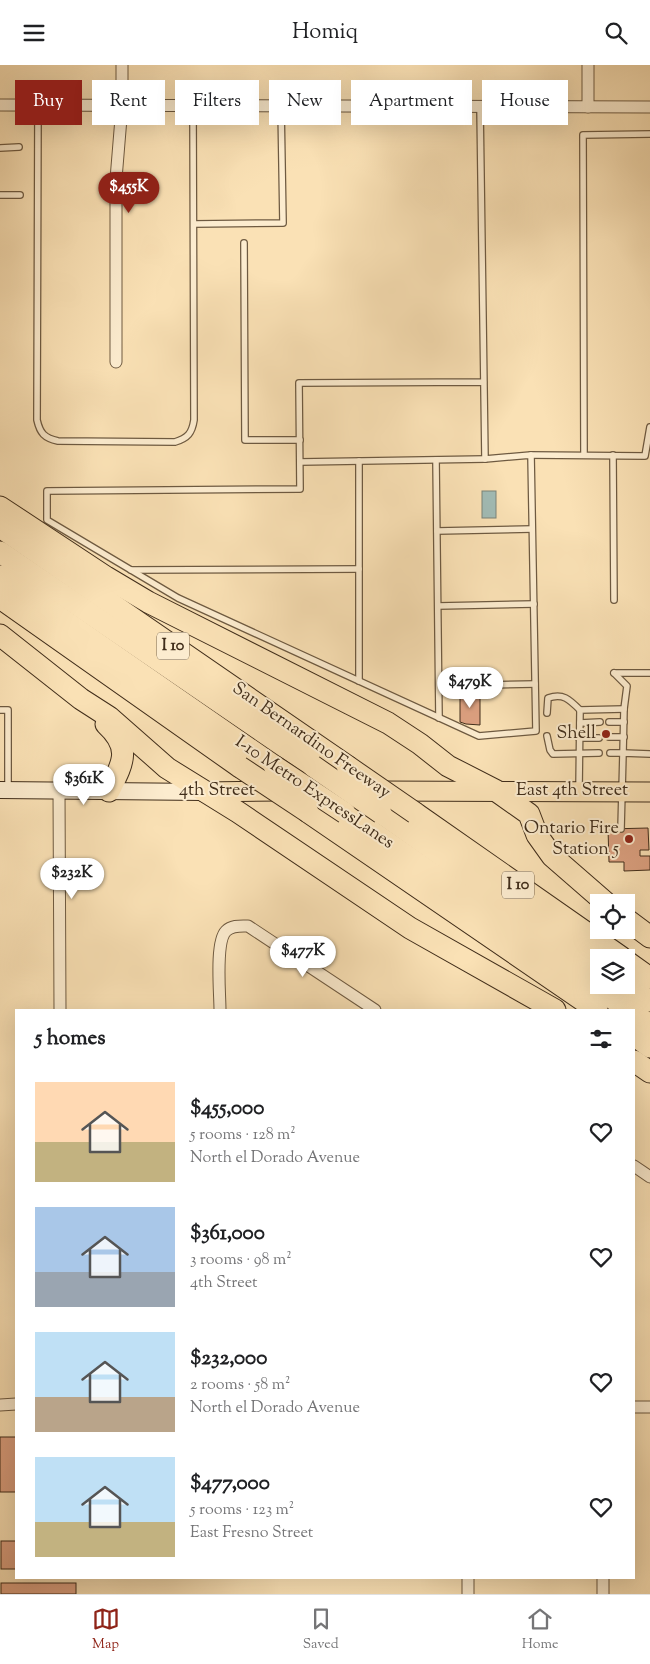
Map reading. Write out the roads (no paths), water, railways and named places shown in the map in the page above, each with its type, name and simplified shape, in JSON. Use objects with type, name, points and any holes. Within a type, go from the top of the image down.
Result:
[{"type":"highway","points":[[0,507],[106,577],[148,602],[388,723],[420,744],[448,766],[495,791],[529,814],[536,835],[552,855],[596,894]]},
{"type":"highway","name":"San Bernardino Freeway","points":[[0,527],[610,949]]},
{"type":"highway","name":"I-10 Metro ExpressLanes","points":[[0,552],[313,766],[590,960]]},
{"type":"highway","name":"I-10 Metro ExpressLanes","points":[[0,576],[628,1009]]},
{"type":"highway","points":[[0,598],[240,767],[596,1009]]},
{"type":"highway","points":[[0,635],[81,699],[109,717],[167,769],[238,812],[410,928],[552,1009]]},
{"type":"highway","points":[[81,699],[112,730],[121,742],[123,765],[109,791]]},
{"type":"highway","points":[[635,926],[650,937]]},
{"type":"highway","points":[[635,967],[650,978]]},
{"type":"highway","points":[[635,991],[650,1001]]},
{"type":"highway","points":[[635,1014],[650,1025]]},
{"type":"highway","points":[[635,1036],[650,1047]]},
{"type":"highway","points":[[635,1062],[650,1072]]},
{"type":"main road","name":"4th Street","points":[[4,790],[204,792],[495,791]]},
{"type":"main road","name":"East 4th Street","points":[[495,791],[650,792]]},
{"type":"street","points":[[122,65],[122,80]]},
{"type":"street","points":[[588,65],[588,107]]},
{"type":"street","points":[[0,105],[15,105]]},
{"type":"street","points":[[341,106],[650,107]]},
{"type":"street","points":[[116,362],[116,179],[120,125]]},
{"type":"street","points":[[59,790],[60,1009]]},
{"type":"street","points":[[220,1009],[220,941],[226,931],[236,925],[248,926],[373,1009]]},
{"type":"street","points":[[635,1167],[650,1177]]},
{"type":"street","points":[[0,1405],[15,1405]]},
{"type":"street","points":[[635,1407],[650,1407]]},
{"type":"street","points":[[468,1579],[468,1594]]},
{"type":"street","points":[[603,1579],[603,1594]]},
{"type":"lane","points":[[480,106],[485,459]]},
{"type":"lane","points":[[38,125],[37,420],[39,430],[46,438],[58,441],[175,442],[186,438],[192,430],[194,420],[193,125]]},
{"type":"lane","points":[[194,224],[283,223],[280,125]]},
{"type":"lane","points":[[584,455],[583,135],[650,134]]},
{"type":"lane","points":[[0,147],[19,147]]},
{"type":"lane","points":[[0,195],[20,195]]},
{"type":"lane","points":[[244,243],[245,440],[300,440]]},
{"type":"lane","points":[[484,382],[299,383],[300,489],[47,491],[47,520],[178,598],[479,736],[536,731],[531,455]]},
{"type":"lane","points":[[300,462],[485,459],[531,455],[645,456],[650,427]]},
{"type":"lane","points":[[613,455],[614,600]]},
{"type":"lane","points":[[436,460],[439,717]]},
{"type":"lane","points":[[359,461],[359,681]]},
{"type":"lane","points":[[437,531],[532,529]]},
{"type":"lane","points":[[131,570],[359,569]]},
{"type":"lane","points":[[438,606],[534,604]]},
{"type":"lane","points":[[621,829],[624,709],[627,685],[614,673],[650,673]]},
{"type":"lane","points":[[438,686],[535,684]]},
{"type":"lane","points":[[547,713],[548,698],[557,695],[568,698],[580,710],[579,791]]},
{"type":"lane","points":[[580,710],[624,709]]},
{"type":"lane","points":[[0,710],[8,710],[4,790]]},
{"type":"lane","points":[[580,723],[600,722]]},
{"type":"lane","points":[[609,722],[624,722]]},
{"type":"lane","points":[[547,735],[550,750],[553,754],[599,753]]},
{"type":"lane","points":[[609,737],[624,737]]},
{"type":"lane","points":[[579,738],[599,738]]},
{"type":"lane","points":[[610,753],[650,754]]},
{"type":"water","points":[[482,491],[496,491],[496,518],[482,518]]},
{"type":"place","name":"Shell","points":[[606,734]]},
{"type":"place","name":"Ontario Fire Station 5","points":[[629,839]]}]
